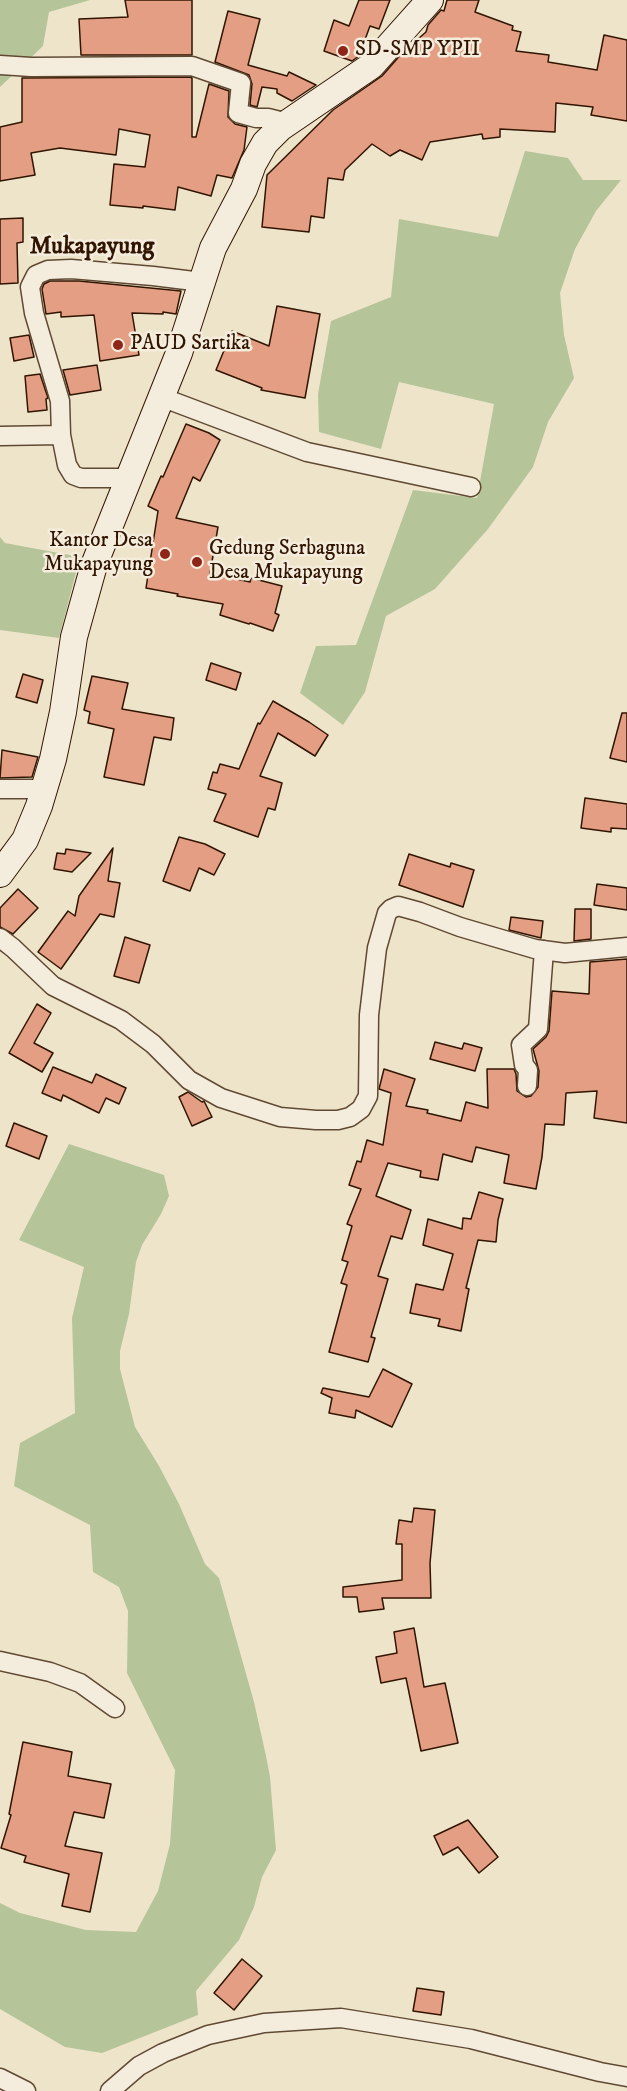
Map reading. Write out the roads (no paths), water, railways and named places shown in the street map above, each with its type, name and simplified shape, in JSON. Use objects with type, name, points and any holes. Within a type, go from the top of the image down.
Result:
[{"type":"street","points":[[0,874],[25,840],[44,789],[63,712],[74,638],[94,565],[179,353],[213,248],[244,189],[253,164],[265,143],[288,123],[341,84],[371,66],[430,0]]},
{"type":"street","points":[[0,65],[192,66],[241,83],[237,113],[288,123]]},
{"type":"street","points":[[128,478],[81,478],[73,475],[67,465],[61,435],[60,401],[34,313],[30,287],[36,275],[48,270],[153,276],[202,282]]},
{"type":"street","points":[[161,397],[308,452],[471,487]]},
{"type":"street","points":[[0,436],[61,435]]},
{"type":"street","points":[[0,789],[44,789]]},
{"type":"street","points":[[0,938],[53,986],[121,1020],[145,1038],[189,1080],[221,1098],[280,1117],[338,1120],[350,1117],[361,1109],[368,1096],[369,1015],[377,948],[387,913],[391,909],[398,906],[412,909],[460,927],[544,950],[565,953],[627,947]]},
{"type":"street","points":[[527,1086],[528,1070],[524,1065],[521,1045],[538,1029],[544,950]]},
{"type":"street","points":[[0,1661],[50,1672],[80,1683],[115,1708]]},
{"type":"street","points":[[110,2091],[140,2066],[163,2053],[208,2035],[264,2023],[341,2018],[471,2039],[627,2077]]},
{"type":"street","points":[[0,2078],[26,2091]]},
{"type":"place","name":"SD-SMP YPII","points":[[343,51]]},
{"type":"place","name":"PAUD Sartika","points":[[118,345]]},
{"type":"place","name":"Kantor Desa Mukapayung","points":[[165,554]]},
{"type":"place","name":"Gedung Serbaguna Desa Mukapayung","points":[[197,562]]},
{"type":"district","name":"Mukapayung","points":[[92,248]]}]
